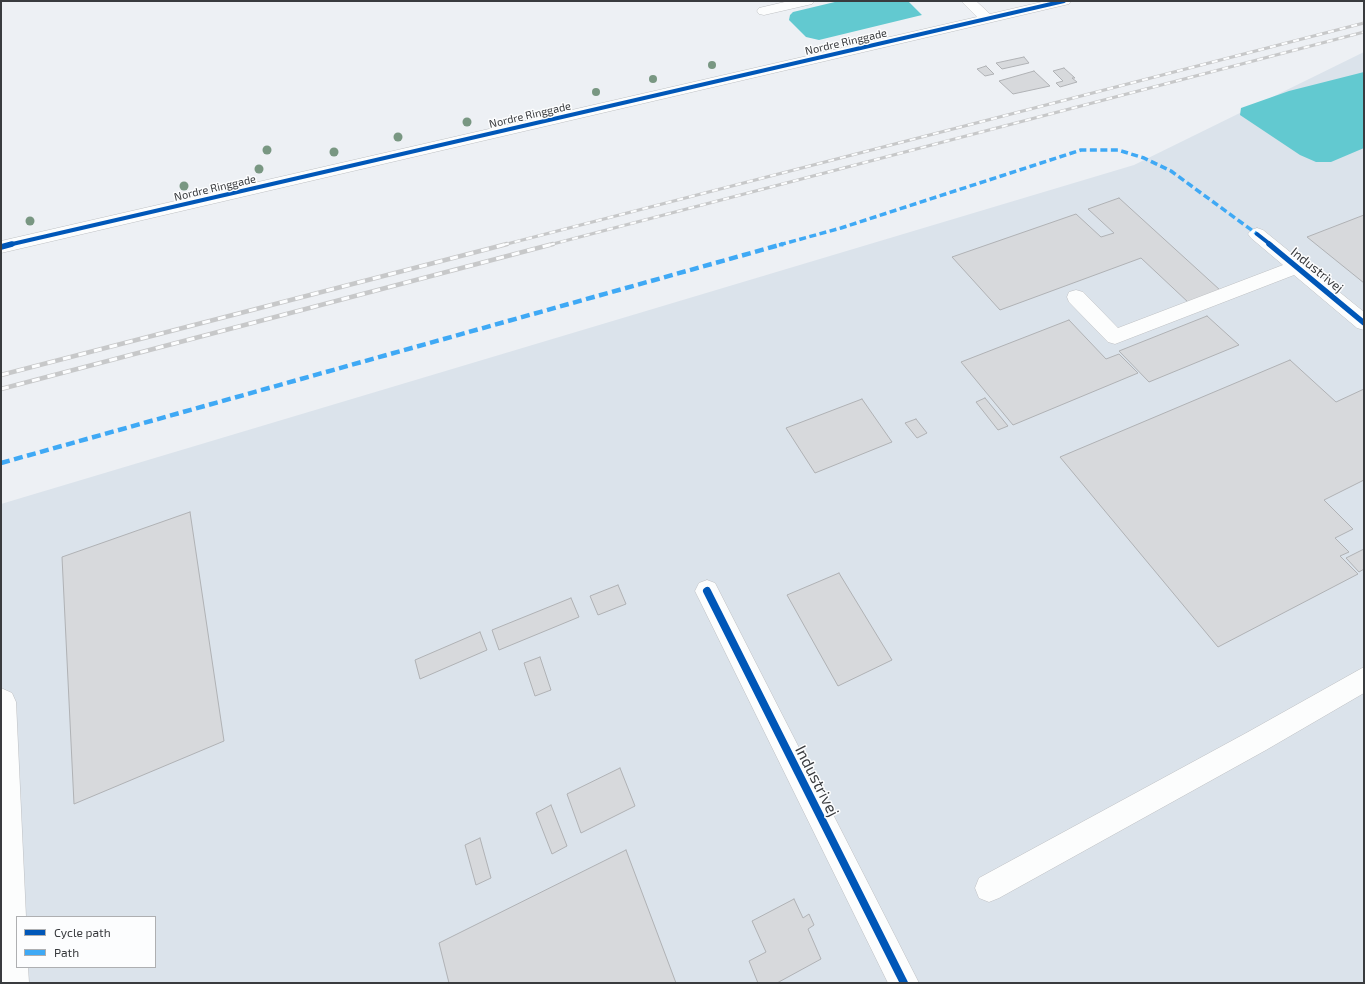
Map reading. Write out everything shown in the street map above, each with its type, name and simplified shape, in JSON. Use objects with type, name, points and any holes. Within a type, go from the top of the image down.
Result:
[{"type":"street","points":[[764,11],[808,1]]},
{"type":"street","points":[[968,1],[988,19]]},
{"type":"street","name":"Nordre Ringgade","points":[[1,247],[1064,1]]},
{"type":"street","name":"Industrivej","points":[[1257,234],[1297,267],[1360,313]]},
{"type":"street","points":[[1076,297],[1115,337],[1297,267]]},
{"type":"street","name":"Industrivej","points":[[707,591],[896,980]]},
{"type":"street","points":[[989,888],[1257,742],[1364,679]]},
{"type":"street","points":[[1,701],[3,702],[14,983]]},
{"type":"shaded area","points":[[1364,52],[1364,983],[1,983],[1,504],[1134,165]]},
{"type":"water","points":[[839,1],[908,1],[922,15],[819,40],[806,37],[789,20],[790,15],[793,12]]},
{"type":"water","points":[[1364,72],[1364,148],[1331,162],[1316,162],[1300,155],[1240,115],[1241,108],[1289,91]]},
{"type":"building","points":[[1024,57],[1029,63],[1002,69],[996,63]]},
{"type":"building","points":[[986,66],[994,74],[985,76],[977,69]]},
{"type":"building","points":[[1064,68],[1075,78],[1072,78],[1077,82],[1060,87],[1056,83],[1063,81],[1053,71]]},
{"type":"building","points":[[1034,71],[1050,86],[1013,94],[999,81]]},
{"type":"building","points":[[1119,198],[1220,290],[1189,303],[1141,258],[1000,310],[952,257],[1076,214],[1101,237],[1114,233],[1088,209]]},
{"type":"building","points":[[1364,215],[1364,283],[1307,237]]},
{"type":"building","points":[[1207,316],[1239,345],[1149,382],[1119,351]]},
{"type":"building","points":[[1069,320],[1106,359],[1119,354],[1138,373],[1013,425],[961,362]]},
{"type":"building","points":[[1290,360],[1336,402],[1364,389],[1364,480],[1324,500],[1353,529],[1335,538],[1349,552],[1340,556],[1358,574],[1218,647],[1060,457]]},
{"type":"building","points":[[985,398],[1008,426],[998,430],[976,402]]},
{"type":"building","points":[[862,399],[892,442],[815,473],[786,428]]},
{"type":"building","points":[[916,419],[927,433],[917,438],[905,423]]},
{"type":"building","points":[[190,512],[224,741],[74,804],[62,557]]},
{"type":"building","points":[[1364,549],[1364,569],[1359,572],[1346,558]]},
{"type":"building","points":[[839,573],[892,660],[838,686],[787,595]]},
{"type":"building","points":[[618,585],[626,604],[598,615],[590,596]]},
{"type":"building","points":[[571,598],[579,617],[499,650],[492,630]]},
{"type":"building","points":[[480,632],[487,650],[420,679],[415,660]]},
{"type":"building","points":[[540,657],[551,690],[535,696],[524,663]]},
{"type":"building","points":[[620,768],[635,806],[581,833],[567,794]]},
{"type":"building","points":[[551,805],[567,846],[552,854],[536,813]]},
{"type":"building","points":[[480,838],[491,878],[476,885],[465,845]]},
{"type":"building","points":[[626,850],[676,983],[449,983],[439,943]]},
{"type":"building","points":[[794,899],[803,918],[809,914],[814,925],[808,929],[821,959],[777,983],[758,983],[749,961],[766,952],[752,921]]},
{"type":"railway","points":[[503,245],[1364,23]]},
{"type":"railway","points":[[549,245],[1364,32]]},
{"type":"railway","points":[[1,375],[507,244]]},
{"type":"railway","points":[[1,389],[553,244]]},
{"type":"marked path","points":[[1,463],[841,228],[1081,150],[1118,150],[1144,158],[1171,171],[1257,234]]},
{"type":"cycle path","points":[[1,247],[1064,1]]},
{"type":"cycle path","points":[[1257,234],[1364,323]]},
{"type":"cycle path","points":[[707,591],[904,983]]}]
